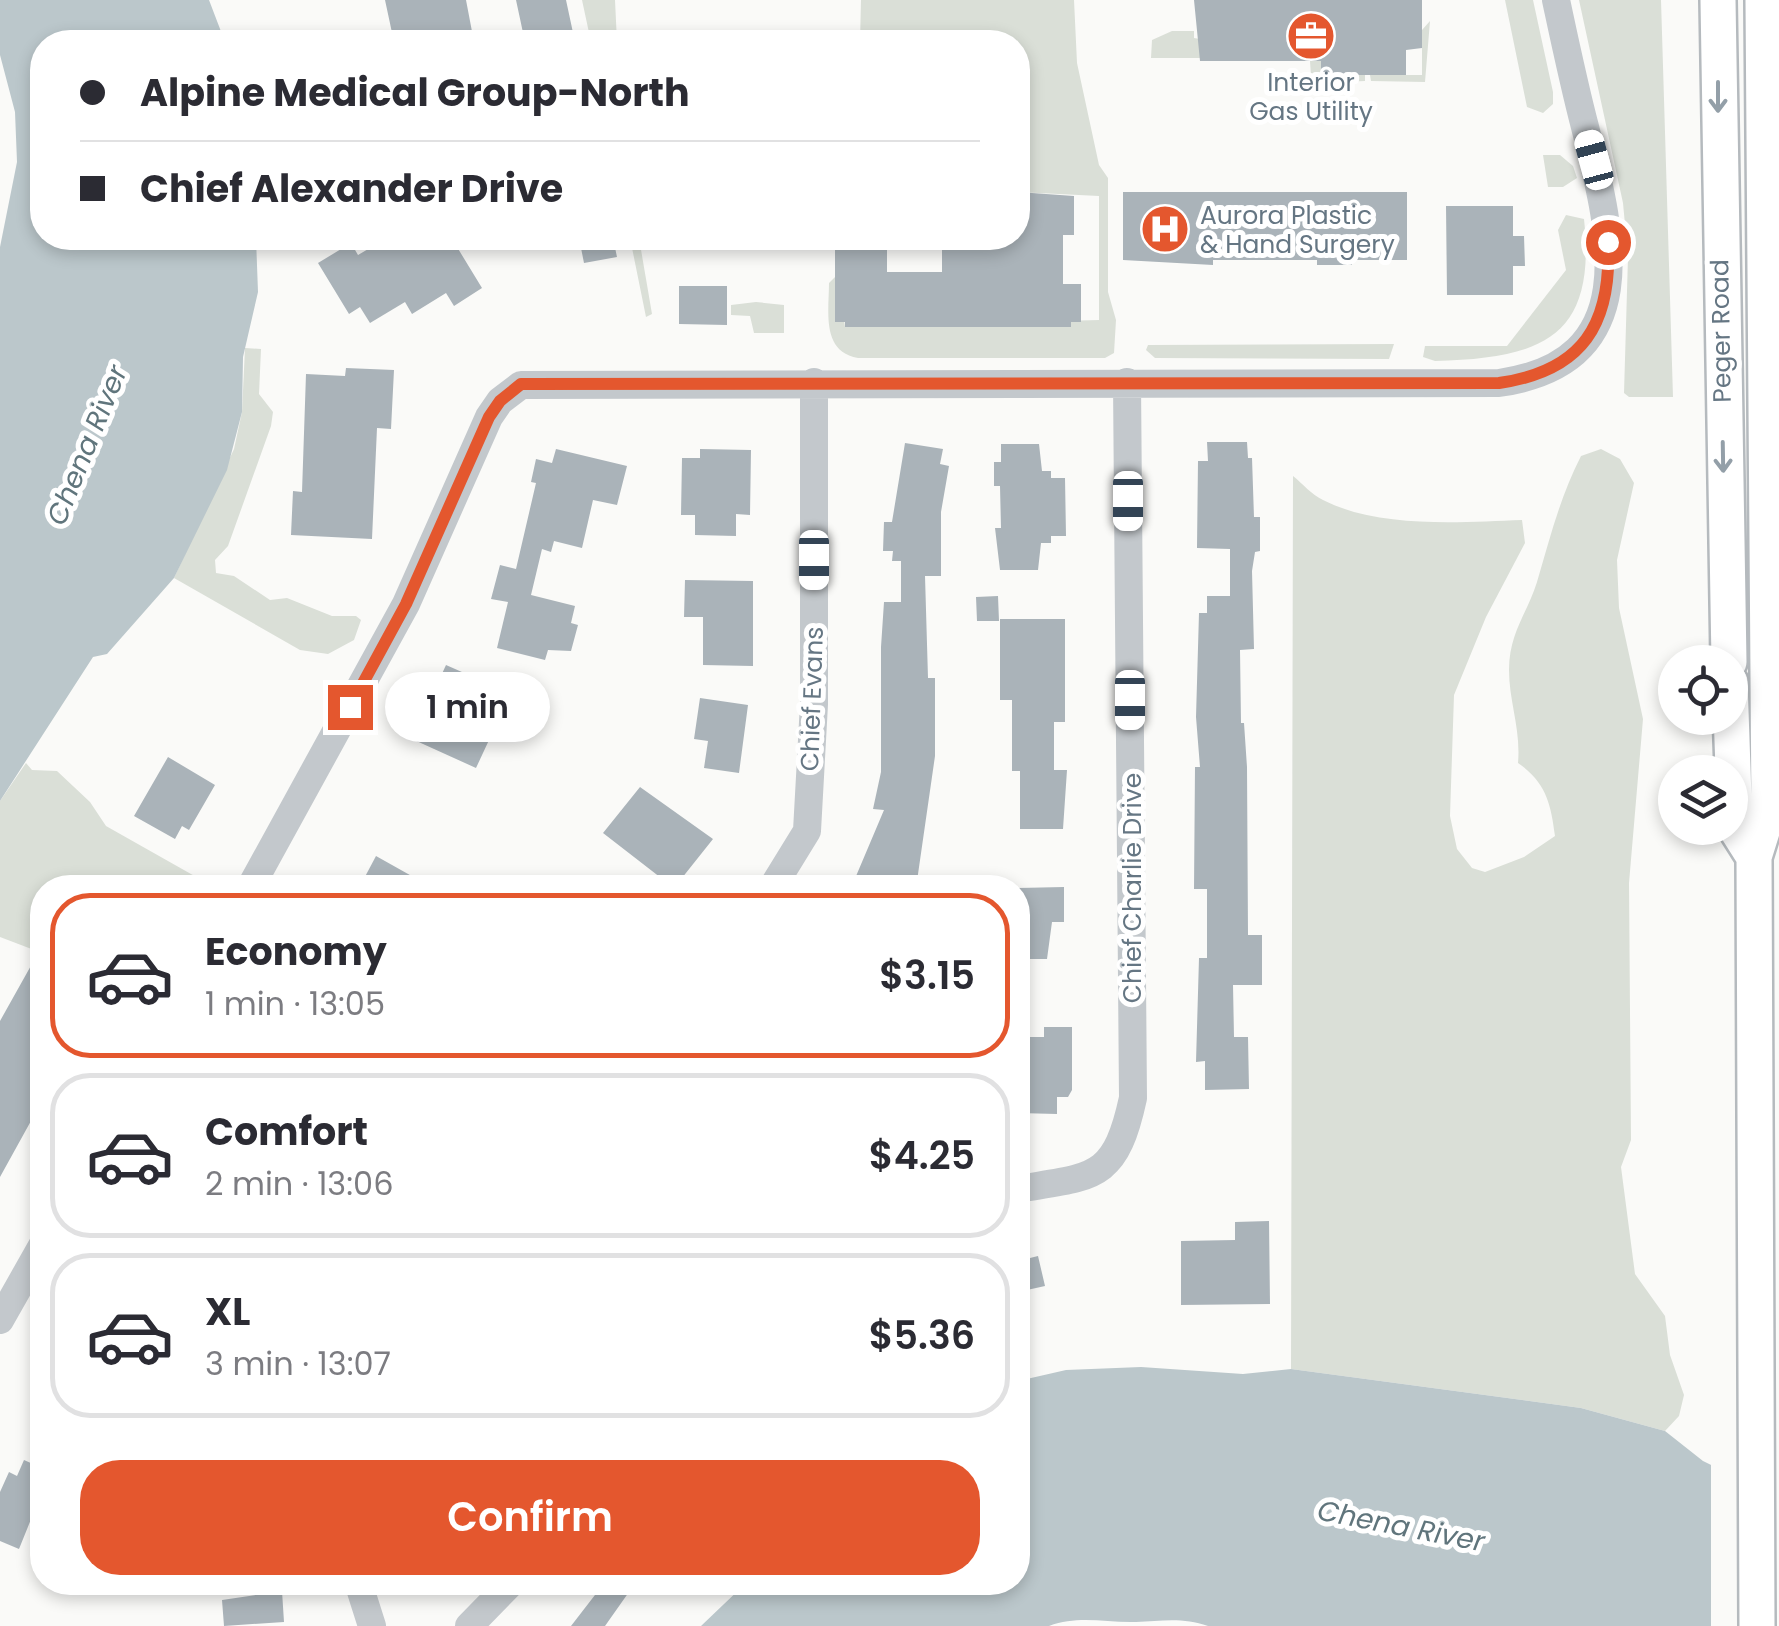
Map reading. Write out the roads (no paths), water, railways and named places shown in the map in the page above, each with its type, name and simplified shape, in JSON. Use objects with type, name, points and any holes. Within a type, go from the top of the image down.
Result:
[{"type":"main road","name":"Peger Road","points":[[1718,0],[1729,645]]},
{"type":"main road","name":"Peger Road","points":[[1757,1626],[1754,857],[1769,809],[1774,702],[1763,0]]},
{"type":"main road","name":"Peger Road","points":[[1732,735],[1735,827],[1754,857]]},
{"type":"street","points":[[257,875],[406,604],[489,417],[500,401],[521,384],[1499,383],[1541,374],[1586,341],[1606,305],[1608,242],[1602,192],[1556,0]]},
{"type":"street","name":"Chief Evans","points":[[780,875],[807,830],[814,704],[814,382]]},
{"type":"street","name":"Chief Charlie Drive","points":[[1030,1188],[1081,1178],[1105,1166],[1119,1151],[1134,1098],[1127,382]]},
{"type":"street","points":[[0,1320],[30,1267]]},
{"type":"street","points":[[362,1595],[372,1626]]},
{"type":"street","points":[[469,1626],[499,1595]]},
{"type":"water","name":"Chena River","points":[[0,0],[209,0],[220,30],[30,30],[30,250],[256,250],[258,292],[243,357],[242,412],[227,470],[174,578],[107,654],[93,657],[0,801],[0,247],[17,162],[15,112],[0,55]]},
{"type":"water","name":"Chena River","points":[[1141,1367],[1243,1374],[1291,1369],[1581,1408],[1665,1431],[1703,1461],[1760,1489],[1779,1626],[1208,1626],[1181,1621],[1082,1620],[1049,1626],[701,1626],[733,1595],[1030,1595],[1030,1378],[1066,1370]]},
{"type":"place","name":"Interior Gas Utility","points":[[1311,36]]},
{"type":"place","name":"Aurora Plastic & Hand Surgery","points":[[1165,229]]}]
